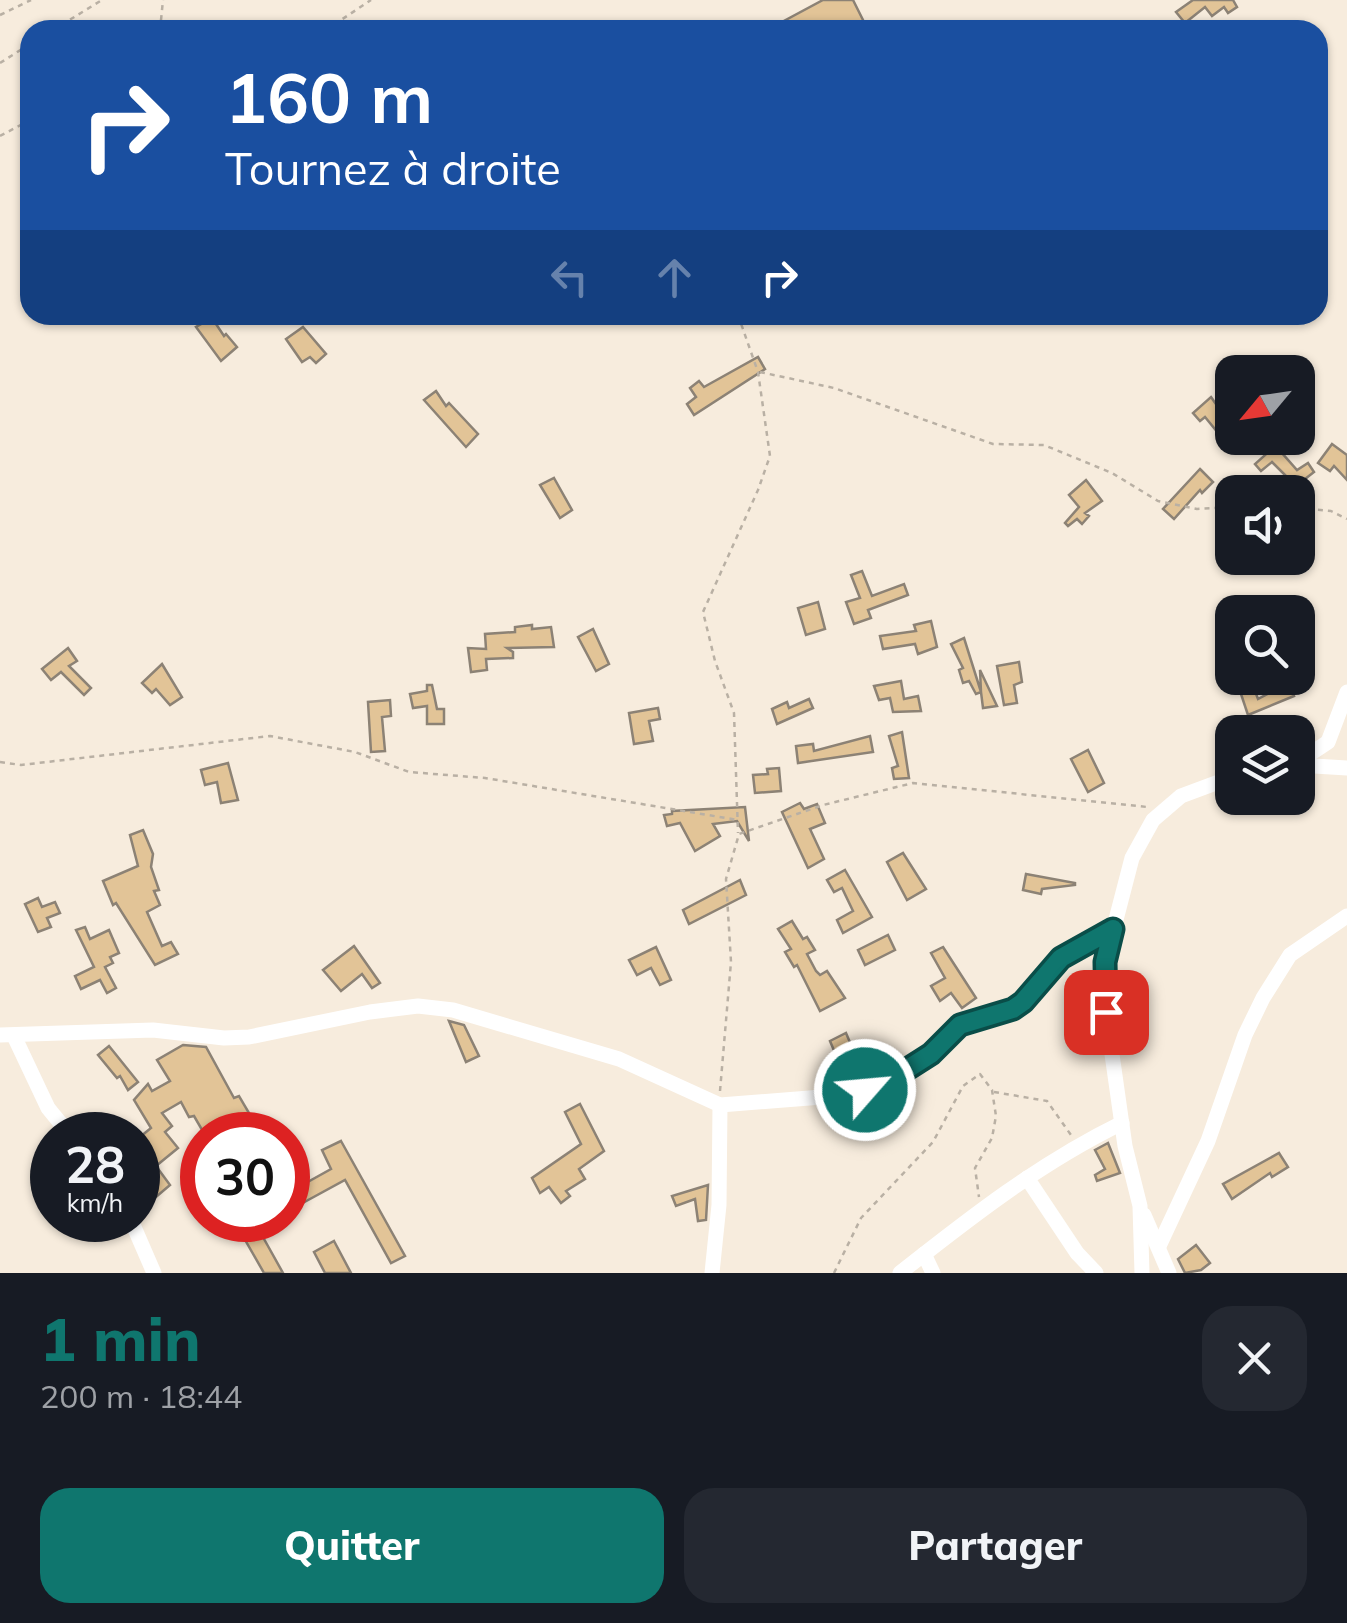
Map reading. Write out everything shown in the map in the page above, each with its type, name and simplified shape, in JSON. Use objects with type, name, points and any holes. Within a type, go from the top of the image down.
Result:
[{"type":"street","points":[[1315,752],[1328,742],[1347,692]]},
{"type":"street","points":[[1315,765],[1347,768]]},
{"type":"street","points":[[1169,1273],[1131,1177],[1104,984],[1105,962],[1132,858],[1153,820],[1198,788],[1215,782]]},
{"type":"street","points":[[1158,1246],[1208,1141],[1262,998],[1300,946],[1347,916]]},
{"type":"street","points":[[51,1112],[7,1036],[153,1030],[249,1037],[418,1006],[452,1010],[619,1059],[720,1104],[846,1095],[887,1082],[931,1054],[960,1025],[1013,1009],[1061,958],[1113,929]]},
{"type":"street","points":[[712,1273],[720,1205],[720,1104]]},
{"type":"street","points":[[900,1273],[975,1213],[1077,1145],[1122,1123]]},
{"type":"street","points":[[1027,1178],[1077,1253],[1096,1273]]},
{"type":"street","points":[[1140,1206],[1142,1273]]},
{"type":"street","points":[[141,1242],[154,1273]]},
{"type":"street","points":[[924,1254],[934,1273]]},
{"type":"path","points":[[0,16],[31,0]]},
{"type":"path","points":[[69,20],[102,0]]},
{"type":"path","points":[[341,20],[371,0]]},
{"type":"path","points":[[720,1104],[732,962],[726,879],[738,820],[734,713],[703,612],[770,456],[758,372],[742,325]]},
{"type":"path","points":[[758,372],[834,388],[993,444],[1044,445],[1112,473],[1158,501],[1197,509],[1215,508]]},
{"type":"path","points":[[1315,510],[1331,511],[1347,519]]},
{"type":"path","points":[[0,762],[38,764],[270,736],[355,752],[408,772],[484,778],[738,820]]},
{"type":"path","points":[[738,834],[823,805],[913,783],[1164,809]]},
{"type":"path","points":[[834,1273],[861,1218],[933,1142],[963,1086],[980,1074],[998,1094],[1046,1100],[1077,1145]]},
{"type":"path","points":[[975,1213],[979,1194],[975,1168],[992,1138],[996,1116],[992,1090]]},
{"type":"building","points":[[823,0],[853,0],[863,20],[786,20]]},
{"type":"building","points":[[1193,0],[1233,0],[1237,7],[1228,13],[1224,7],[1212,16],[1205,7],[1189,20],[1183,20],[1176,12]]},
{"type":"building","points":[[217,325],[237,347],[221,361],[196,327]]},
{"type":"building","points":[[303,327],[326,354],[316,363],[310,357],[302,362],[286,339]]},
{"type":"building","points":[[758,357],[765,369],[694,415],[687,404],[696,397],[690,388],[699,381],[704,387]]},
{"type":"building","points":[[436,391],[446,406],[449,403],[478,434],[466,447],[424,400]]},
{"type":"building","points":[[1211,397],[1215,403],[1215,429],[1205,417],[1200,421],[1193,413]]},
{"type":"building","points":[[1332,444],[1347,455],[1347,480],[1334,466],[1330,471],[1318,463]]},
{"type":"building","points":[[1265,455],[1284,455],[1297,470],[1308,463],[1314,472],[1285,475],[1272,462],[1261,471],[1255,464]]},
{"type":"building","points":[[1200,469],[1213,482],[1202,493],[1200,490],[1174,519],[1163,509]]},
{"type":"building","points":[[554,478],[572,510],[560,518],[540,485]]},
{"type":"building","points":[[1086,480],[1102,501],[1085,513],[1089,516],[1082,524],[1077,519],[1068,526],[1065,523],[1079,507],[1069,495]]},
{"type":"building","points":[[862,571],[872,596],[904,584],[908,595],[868,610],[871,618],[854,624],[846,602],[860,598],[851,575]]},
{"type":"building","points":[[818,602],[825,629],[806,635],[798,608]]},
{"type":"building","points":[[931,621],[937,647],[918,654],[915,644],[883,649],[880,636],[916,631],[914,625]]},
{"type":"building","points":[[532,625],[532,629],[551,627],[554,647],[507,648],[513,652],[513,658],[486,659],[487,670],[471,672],[468,648],[486,649],[485,634],[515,632],[515,627]]},
{"type":"building","points":[[593,629],[609,664],[596,671],[578,637]]},
{"type":"building","points":[[964,638],[981,692],[976,694],[969,681],[963,683],[959,670],[963,668],[951,644]]},
{"type":"building","points":[[68,648],[77,661],[69,666],[91,688],[84,695],[61,672],[51,680],[42,669]]},
{"type":"building","points":[[1019,662],[1022,682],[1014,685],[1017,703],[1004,705],[997,666]]},
{"type":"building","points":[[162,664],[182,697],[170,705],[156,689],[152,693],[142,683]]},
{"type":"building","points":[[980,670],[997,706],[983,708]]},
{"type":"building","points":[[901,681],[904,699],[918,696],[921,711],[893,712],[890,698],[879,700],[874,686]]},
{"type":"building","points":[[427,685],[432,685],[437,709],[444,709],[444,724],[427,724],[427,706],[413,708],[410,694],[427,691]]},
{"type":"building","points":[[1241,695],[1256,695],[1258,699],[1266,695],[1294,696],[1248,715]]},
{"type":"building","points":[[809,699],[813,708],[777,724],[772,709],[787,702],[789,708]]},
{"type":"building","points":[[390,700],[391,716],[382,717],[385,751],[371,752],[368,702]]},
{"type":"building","points":[[658,708],[660,719],[649,721],[653,741],[634,744],[629,713]]},
{"type":"building","points":[[902,732],[909,778],[894,779],[892,768],[898,766],[889,736]]},
{"type":"building","points":[[870,736],[873,752],[798,763],[796,746],[813,744],[814,751]]},
{"type":"building","points":[[1088,750],[1104,783],[1088,792],[1071,759]]},
{"type":"building","points":[[228,763],[238,800],[221,803],[217,782],[205,785],[201,770]]},
{"type":"building","points":[[779,768],[781,791],[755,793],[753,775]]},
{"type":"building","points":[[800,803],[804,809],[817,804],[825,823],[810,829],[824,859],[808,868],[782,812]]},
{"type":"building","points":[[745,807],[749,841],[737,821],[713,824],[720,836],[695,851],[680,823],[667,826],[664,815],[672,811]]},
{"type":"building","points":[[143,830],[153,854],[151,867],[159,890],[154,891],[160,905],[147,912],[162,946],[171,942],[178,954],[155,965],[116,903],[113,905],[103,881],[138,866],[130,835]]},
{"type":"building","points":[[903,853],[926,889],[907,900],[887,862]]},
{"type":"building","points":[[845,870],[872,917],[843,933],[837,920],[853,911],[842,888],[834,892],[827,880]]},
{"type":"building","points":[[1026,874],[1075,885],[1042,889],[1041,894],[1023,890]]},
{"type":"building","points":[[740,880],[746,895],[689,924],[683,910]]},
{"type":"building","points":[[38,898],[42,907],[55,902],[60,913],[47,918],[51,927],[38,932],[25,904]]},
{"type":"building","points":[[792,921],[815,950],[807,954],[816,971],[820,975],[827,971],[845,998],[820,1011],[797,965],[794,967],[785,952],[791,949],[778,929]]},
{"type":"building","points":[[85,927],[90,939],[109,930],[119,953],[110,957],[113,963],[105,967],[116,988],[107,993],[100,980],[81,989],[75,976],[94,967],[76,930]]},
{"type":"building","points":[[888,935],[895,950],[865,965],[858,950]]},
{"type":"building","points":[[354,946],[380,983],[372,988],[362,974],[341,991],[323,970]]},
{"type":"building","points":[[656,947],[671,980],[660,985],[651,968],[637,975],[629,960]]},
{"type":"building","points":[[943,947],[976,998],[962,1008],[951,993],[940,1001],[931,986],[945,978],[931,953]]},
{"type":"building","points":[[449,1021],[464,1025],[479,1056],[466,1062]]},
{"type":"building","points":[[846,1033],[862,1071],[846,1079],[830,1041]]},
{"type":"building","points":[[183,1045],[206,1047],[234,1098],[239,1096],[248,1112],[186,1112],[181,1102],[162,1113],[172,1126],[165,1132],[178,1148],[160,1163],[160,1112],[141,1112],[134,1100],[148,1084],[152,1091],[170,1081],[157,1060]]},
{"type":"building","points":[[109,1046],[138,1082],[128,1090],[120,1076],[117,1078],[98,1055]]},
{"type":"building","points":[[580,1104],[604,1151],[579,1169],[585,1179],[566,1191],[570,1196],[561,1203],[549,1187],[540,1193],[532,1178],[581,1144],[565,1112]]},
{"type":"building","points":[[341,1141],[405,1256],[391,1263],[345,1180],[310,1199],[310,1181],[331,1169],[322,1150]]},
{"type":"building","points":[[1108,1143],[1120,1173],[1097,1181],[1095,1175],[1105,1169],[1095,1150]]},
{"type":"building","points":[[1279,1153],[1288,1167],[1272,1177],[1270,1173],[1232,1199],[1223,1184]]},
{"type":"building","points":[[160,1171],[170,1185],[160,1194]]},
{"type":"building","points":[[708,1185],[706,1220],[698,1221],[695,1199],[676,1206],[672,1196]]},
{"type":"building","points":[[334,1241],[351,1273],[325,1273],[314,1252]]},
{"type":"building","points":[[246,1242],[266,1242],[283,1273],[264,1273]]},
{"type":"building","points":[[1196,1245],[1210,1263],[1201,1270],[1185,1273],[1178,1259]]},
{"type":"route","points":[[865,1090],[887,1082],[931,1054],[972,1018],[1013,1009],[1061,958],[1113,929],[1105,962],[1106,1012]]}]
